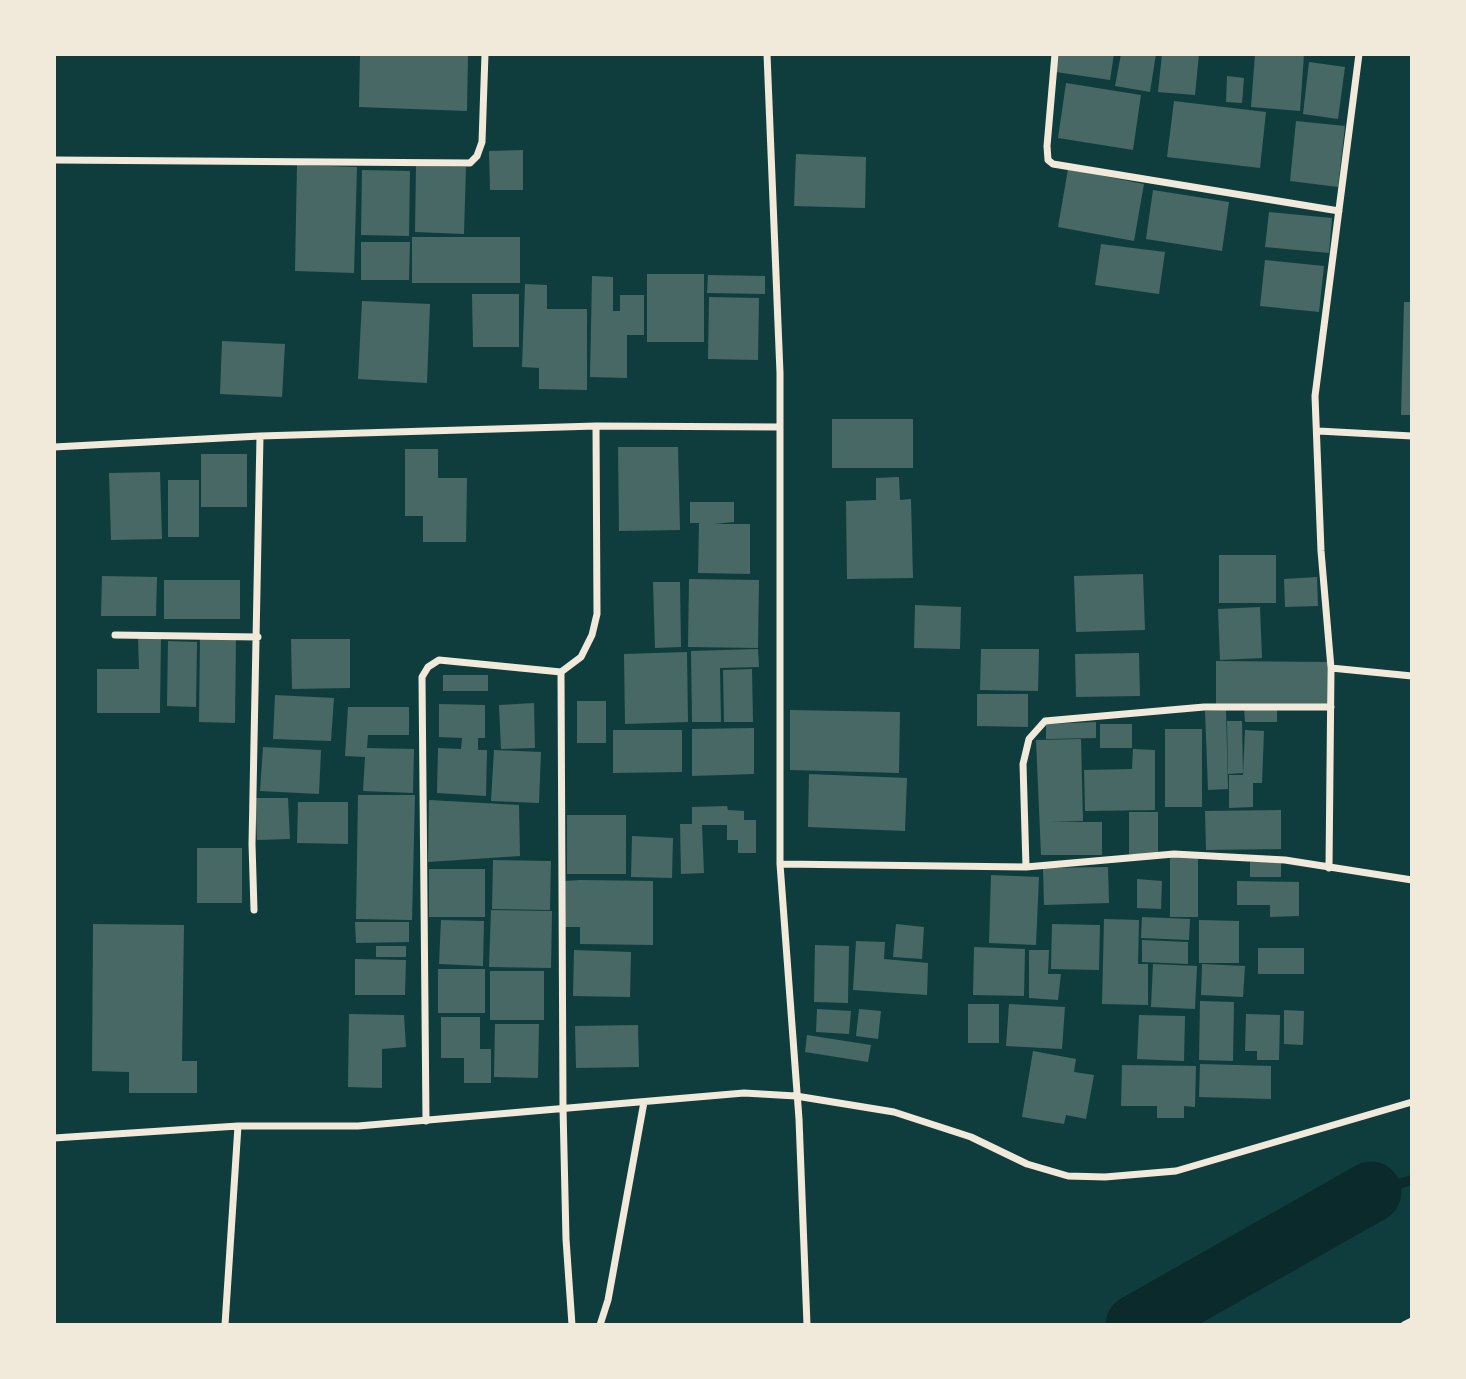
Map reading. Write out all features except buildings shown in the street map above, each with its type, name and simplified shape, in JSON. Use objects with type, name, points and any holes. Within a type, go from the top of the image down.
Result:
[{"type":"street","points":[[54,160],[470,163],[477,156],[482,142],[485,54]]},
{"type":"street","points":[[768,54],[780,427],[780,864],[796,1096],[807,1325]]},
{"type":"street","points":[[1055,54],[1047,146],[1048,160],[1053,164],[1339,211]]},
{"type":"street","points":[[1329,868],[1331,668],[1321,551],[1315,396],[1359,54]]},
{"type":"street","points":[[54,447],[261,436],[596,426],[780,427]]},
{"type":"street","points":[[426,1121],[422,677],[428,667],[439,660],[561,672],[581,657],[592,635],[597,614],[596,426]]},
{"type":"street","points":[[1318,431],[1412,436]]},
{"type":"street","points":[[254,910],[251,844],[261,436]]},
{"type":"street","points":[[115,635],[258,637]]},
{"type":"street","points":[[1331,668],[1412,676]]},
{"type":"street","points":[[561,672],[563,1108],[566,1239],[572,1325]]},
{"type":"street","points":[[1026,867],[1023,764],[1029,739],[1045,721],[1204,707],[1331,707]]},
{"type":"street","points":[[780,864],[1026,867],[1174,854],[1285,860],[1412,880]]},
{"type":"street","points":[[54,1138],[238,1126],[358,1126],[744,1093],[796,1096],[931,1122],[971,1136],[1027,1164],[1069,1176],[1105,1177],[1176,1171],[1412,1102]]},
{"type":"street","points":[[600,1325],[608,1300],[644,1102]]},
{"type":"street","points":[[225,1325],[238,1126]]},
{"type":"street","points":[[1404,1325],[1412,1321]]},
{"type":"waterway","points":[[1371,1192],[1412,1180]]},
{"type":"waterway","points":[[1136,1325],[1371,1192]]}]
